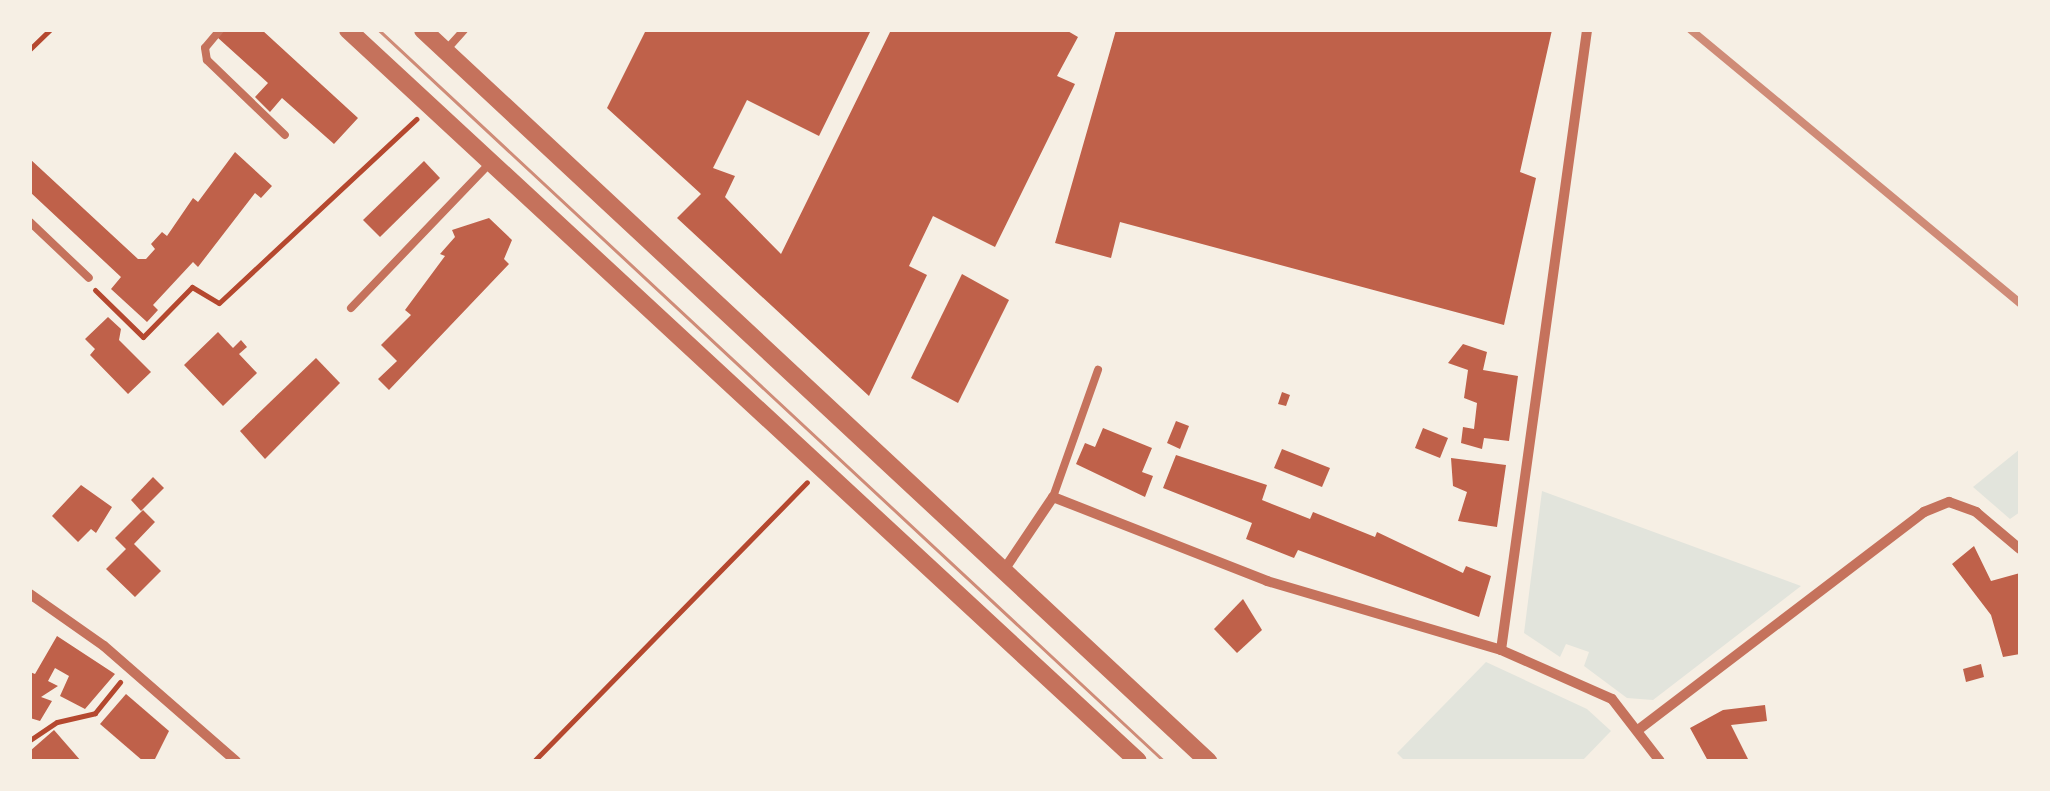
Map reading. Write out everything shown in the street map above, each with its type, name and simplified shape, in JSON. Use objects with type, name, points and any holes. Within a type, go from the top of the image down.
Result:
[{"type":"street","points":[[348,30],[1138,761]]},
{"type":"street","points":[[423,30],[1208,761]]},
{"type":"street","points":[[1501,650],[1587,30]]},
{"type":"street","points":[[1004,570],[1052,497],[1267,582],[1501,650],[1612,699],[1660,761]]},
{"type":"street","points":[[1638,730],[1924,512],[1950,502],[1976,512],[2020,549]]},
{"type":"street","points":[[30,594],[130,668],[236,761]]},
{"type":"lane","points":[[220,30],[205,48],[207,60],[285,134]]},
{"type":"lane","points":[[445,51],[464,30]]},
{"type":"lane","points":[[352,308],[492,162]]},
{"type":"lane","points":[[30,222],[90,278]]},
{"type":"lane","points":[[1052,497],[1098,370]]},
{"type":"path","points":[[30,49],[50,30]]},
{"type":"path","points":[[90,278],[99,298],[143,337],[192,287],[219,303],[430,106]]},
{"type":"path","points":[[534,761],[823,466]]},
{"type":"path","points":[[30,740],[57,722],[94,713],[130,668]]},
{"type":"shaded area","points":[[2020,449],[2020,512],[2010,519],[1973,487]]},
{"type":"shaded area","points":[[1542,491],[1801,586],[1653,700],[1627,698],[1584,666],[1589,652],[1566,644],[1560,657],[1524,633]]},
{"type":"shaded area","points":[[1486,662],[1587,709],[1611,731],[1582,761],[1405,761],[1397,753]]},
{"type":"building","points":[[223,30],[262,30],[358,118],[334,144],[282,98],[270,112],[255,97],[268,83],[217,37]]},
{"type":"building","points":[[646,30],[871,30],[819,136],[747,100],[713,168],[735,176],[725,197],[781,254],[891,30],[1066,30],[1078,37],[1057,76],[1075,84],[995,247],[933,216],[909,266],[927,275],[869,396],[677,218],[701,194],[607,108]]},
{"type":"building","points":[[1116,30],[1552,30],[1520,172],[1536,178],[1504,325],[1120,222],[1111,258],[1055,243]]},
{"type":"building","points":[[235,152],[272,186],[261,198],[255,193],[198,267],[193,262],[153,305],[158,310],[147,322],[111,289],[121,277],[30,192],[30,159],[138,259],[146,259],[155,249],[151,244],[162,232],[167,236],[193,198],[198,202]]},
{"type":"building","points":[[424,161],[440,178],[380,237],[363,220]]},
{"type":"building","points":[[489,218],[512,240],[504,259],[509,264],[389,390],[378,379],[397,361],[381,345],[411,315],[405,310],[445,256],[440,254],[455,237],[452,230]]},
{"type":"building","points":[[962,274],[1009,300],[958,403],[911,378]]},
{"type":"building","points":[[108,317],[121,329],[119,340],[151,372],[128,394],[90,355],[95,349],[85,339]]},
{"type":"building","points":[[218,332],[233,348],[241,340],[247,347],[239,354],[257,373],[223,406],[184,365]]},
{"type":"building","points":[[1463,344],[1487,352],[1483,370],[1518,376],[1509,441],[1484,438],[1482,449],[1461,443],[1463,427],[1474,429],[1477,403],[1464,398],[1468,370],[1448,363]]},
{"type":"building","points":[[316,358],[340,383],[265,459],[240,431]]},
{"type":"building","points":[[1282,392],[1290,395],[1286,406],[1278,404]]},
{"type":"building","points":[[1176,421],[1189,426],[1180,449],[1167,443]]},
{"type":"building","points":[[1103,428],[1152,448],[1142,472],[1153,476],[1145,497],[1076,464],[1085,443],[1095,447]]},
{"type":"building","points":[[1423,428],[1448,438],[1440,458],[1415,448]]},
{"type":"building","points":[[1282,449],[1330,468],[1322,487],[1274,468]]},
{"type":"building","points":[[1176,455],[1267,485],[1262,500],[1310,519],[1313,512],[1375,537],[1377,532],[1463,573],[1466,566],[1491,576],[1479,617],[1298,550],[1294,558],[1246,539],[1252,523],[1163,488]]},
{"type":"building","points":[[1451,458],[1506,465],[1497,527],[1458,521],[1467,492],[1453,486]]},
{"type":"building","points":[[153,477],[164,488],[141,511],[131,500]]},
{"type":"building","points":[[81,485],[112,507],[96,533],[91,529],[78,542],[52,516]]},
{"type":"building","points":[[143,510],[155,522],[134,544],[161,571],[135,597],[106,569],[126,549],[115,538]]},
{"type":"building","points":[[1974,546],[1991,581],[2020,573],[2020,654],[2003,657],[1991,615],[1952,564]]},
{"type":"building","points":[[1243,599],[1262,630],[1237,653],[1214,629]]},
{"type":"building","points":[[57,636],[115,674],[85,709],[60,696],[69,676],[55,668],[48,681],[58,686],[41,697],[52,701],[40,721],[30,718],[30,672],[35,674]]},
{"type":"building","points":[[1981,664],[1984,677],[1966,682],[1963,669]]},
{"type":"building","points":[[126,694],[169,731],[154,761],[143,761],[100,724]]},
{"type":"building","points":[[1765,705],[1767,721],[1731,725],[1749,761],[1708,761],[1690,728],[1723,710]]},
{"type":"building","points":[[54,730],[81,761],[30,761],[30,751]]},
{"type":"tram line","points":[[379,30],[1164,761]]},
{"type":"railway","points":[[1691,30],[2020,303]]}]
